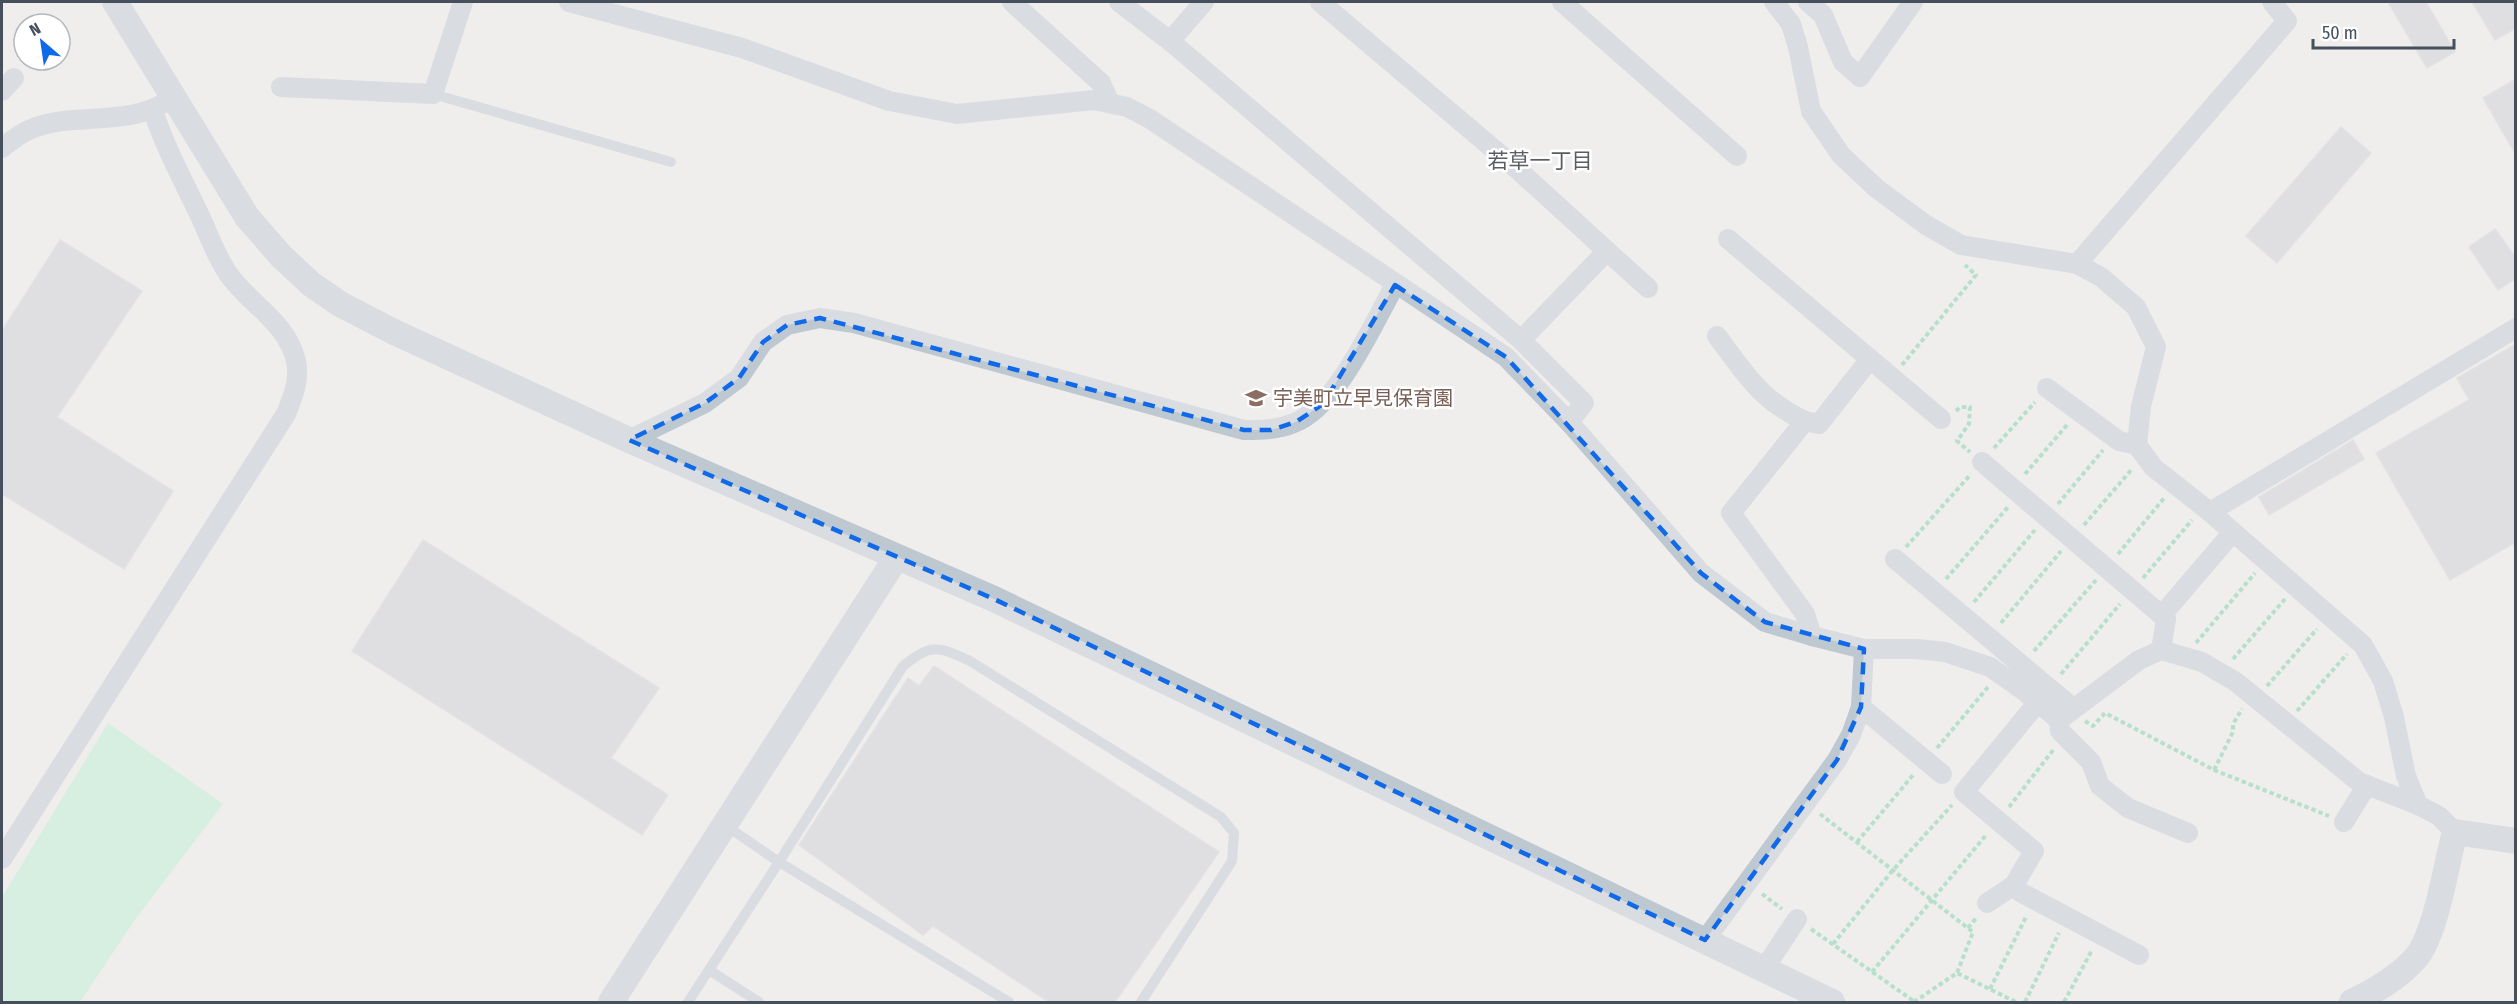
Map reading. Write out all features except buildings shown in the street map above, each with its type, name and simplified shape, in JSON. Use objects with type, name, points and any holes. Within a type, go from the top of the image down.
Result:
[{"type":"street","points":[[115,2],[164,103],[248,217],[310,284],[340,304],[394,332],[629,440],[994,599],[1832,1002]]},
{"type":"street","points":[[281,87],[433,94],[463,2]]},
{"type":"street","points":[[569,2],[742,48],[889,101],[957,114],[1065,102],[1108,101],[1128,107],[1150,119],[1395,285],[1506,357],[1569,422],[1701,573],[1765,622],[1864,649],[1917,649],[1945,652],[1990,667],[2043,695]]},
{"type":"street","points":[[1012,2],[1101,82],[1108,101]]},
{"type":"street","points":[[1119,2],[1170,41],[1521,340],[1584,403],[1569,422]]},
{"type":"street","points":[[1170,41],[1204,2]]},
{"type":"street","points":[[1320,2],[1516,168],[1648,288]]},
{"type":"street","points":[[1562,2],[1737,156]]},
{"type":"street","points":[[1774,2],[1791,24],[1811,111],[1841,154],[1876,188],[1926,225],[1956,243],[1991,251],[2077,264],[2101,277],[2136,307],[2156,347],[2141,406],[2141,450],[2152,467],[2206,509],[2358,641],[2383,681],[2394,717],[2406,776],[2418,805]]},
{"type":"street","points":[[1808,2],[1823,15],[1843,62],[1860,77],[1913,2]]},
{"type":"street","points":[[2077,264],[2287,21],[2272,2]]},
{"type":"street","points":[[2,148],[29,130],[65,121],[138,114],[164,103]]},
{"type":"street","points":[[2,859],[286,414],[298,385],[296,360],[276,323],[228,274],[211,244],[162,138],[164,103]]},
{"type":"street","points":[[1728,239],[1941,419]]},
{"type":"street","points":[[1521,340],[1607,251]]},
{"type":"street","points":[[629,440],[705,403],[739,378],[763,342],[787,325],[820,318],[854,323],[1244,430],[1271,430],[1296,422],[1323,404],[1346,372],[1395,285]]},
{"type":"street","points":[[2206,509],[2516,328]]},
{"type":"street","points":[[1717,336],[1756,389],[1788,413],[1819,423],[1870,359]]},
{"type":"street","points":[[2048,388],[2119,441],[2141,450]]},
{"type":"street","points":[[1805,420],[1731,513],[1805,614],[1812,636]]},
{"type":"street","points":[[1982,462],[2166,619],[2161,650]]},
{"type":"street","points":[[2162,615],[2233,532]]},
{"type":"street","points":[[611,1002],[896,558]]},
{"type":"street","points":[[1895,559],[2022,666],[2043,695],[2065,718],[2091,762],[2100,786],[2128,808],[2188,833]]},
{"type":"street","points":[[1705,940],[1836,760],[1851,735],[1861,707],[1864,649]]},
{"type":"street","points":[[2065,718],[2139,660],[2161,650],[2202,662],[2221,673],[2254,696],[2359,782],[2418,805],[2439,816],[2454,832],[2516,841]]},
{"type":"street","points":[[1986,903],[2014,885],[2034,851],[1964,792],[2043,695]]},
{"type":"street","points":[[1861,707],[1942,774]]},
{"type":"street","points":[[2344,822],[2367,785]]},
{"type":"street","points":[[2352,1002],[2384,986],[2415,959],[2430,933],[2454,832]]},
{"type":"street","points":[[2014,885],[2020,892],[2034,900],[2139,955]]},
{"type":"street","points":[[1764,969],[1797,919]]},
{"type":"lane","points":[[433,94],[672,162]]},
{"type":"lane","points":[[688,1002],[903,666],[921,652],[942,648],[970,661],[1221,817],[1234,833],[1233,861],[1141,1002]]},
{"type":"lane","points":[[725,825],[778,862],[1009,1002]]},
{"type":"lane","points":[[709,970],[759,1002]]},
{"type":"path","points":[[1892,378],[1976,275],[1954,254],[1956,243]]},
{"type":"path","points":[[1895,559],[2048,388]]},
{"type":"path","points":[[1941,419],[1947,421],[1960,407],[1970,407],[1969,424],[1957,441],[1982,462]]},
{"type":"path","points":[[1934,593],[2078,412]]},
{"type":"path","points":[[1961,616],[2113,437]]},
{"type":"path","points":[[1989,638],[2141,450]]},
{"type":"path","points":[[2022,666],[2176,485]]},
{"type":"path","points":[[2043,695],[2132,590],[2206,509]]},
{"type":"path","points":[[2196,644],[2266,560]]},
{"type":"path","points":[[2221,673],[2296,587]]},
{"type":"path","points":[[2214,770],[2233,732],[2233,724],[2254,696],[2329,616]]},
{"type":"path","points":[[2287,723],[2358,641]]},
{"type":"path","points":[[1857,842],[1999,673]]},
{"type":"path","points":[[1872,972],[2054,750],[2065,718],[2093,726],[2104,713],[2214,770],[2344,822]]},
{"type":"path","points":[[1833,944],[1893,870],[1964,792]]},
{"type":"path","points":[[1746,884],[1914,1002],[1957,973],[1973,932],[1805,803]]},
{"type":"path","points":[[1989,989],[2034,900]]},
{"type":"path","points":[[2025,1002],[2067,917]]},
{"type":"path","points":[[2064,1002],[2101,934]]},
{"type":"path","points":[[1957,973],[2016,1002]]},
{"type":"highlighted area","points":[[1395,285],[1506,357],[1701,573],[1737,601],[1765,622],[1864,649],[1861,707],[1837,760],[1705,940],[994,599],[629,440],[705,403],[739,378],[763,342],[787,325],[820,318],[1244,430],[1271,430],[1296,422],[1323,404]]},
{"type":"green space","points":[[108,723],[223,804],[134,921],[80,1002],[2,1002],[2,897]]},
{"type":"place","name":"宇美町立早見保育園","points":[[1256,398]]},
{"type":"district","name":"若草一丁目","points":[[1540,161]]}]
